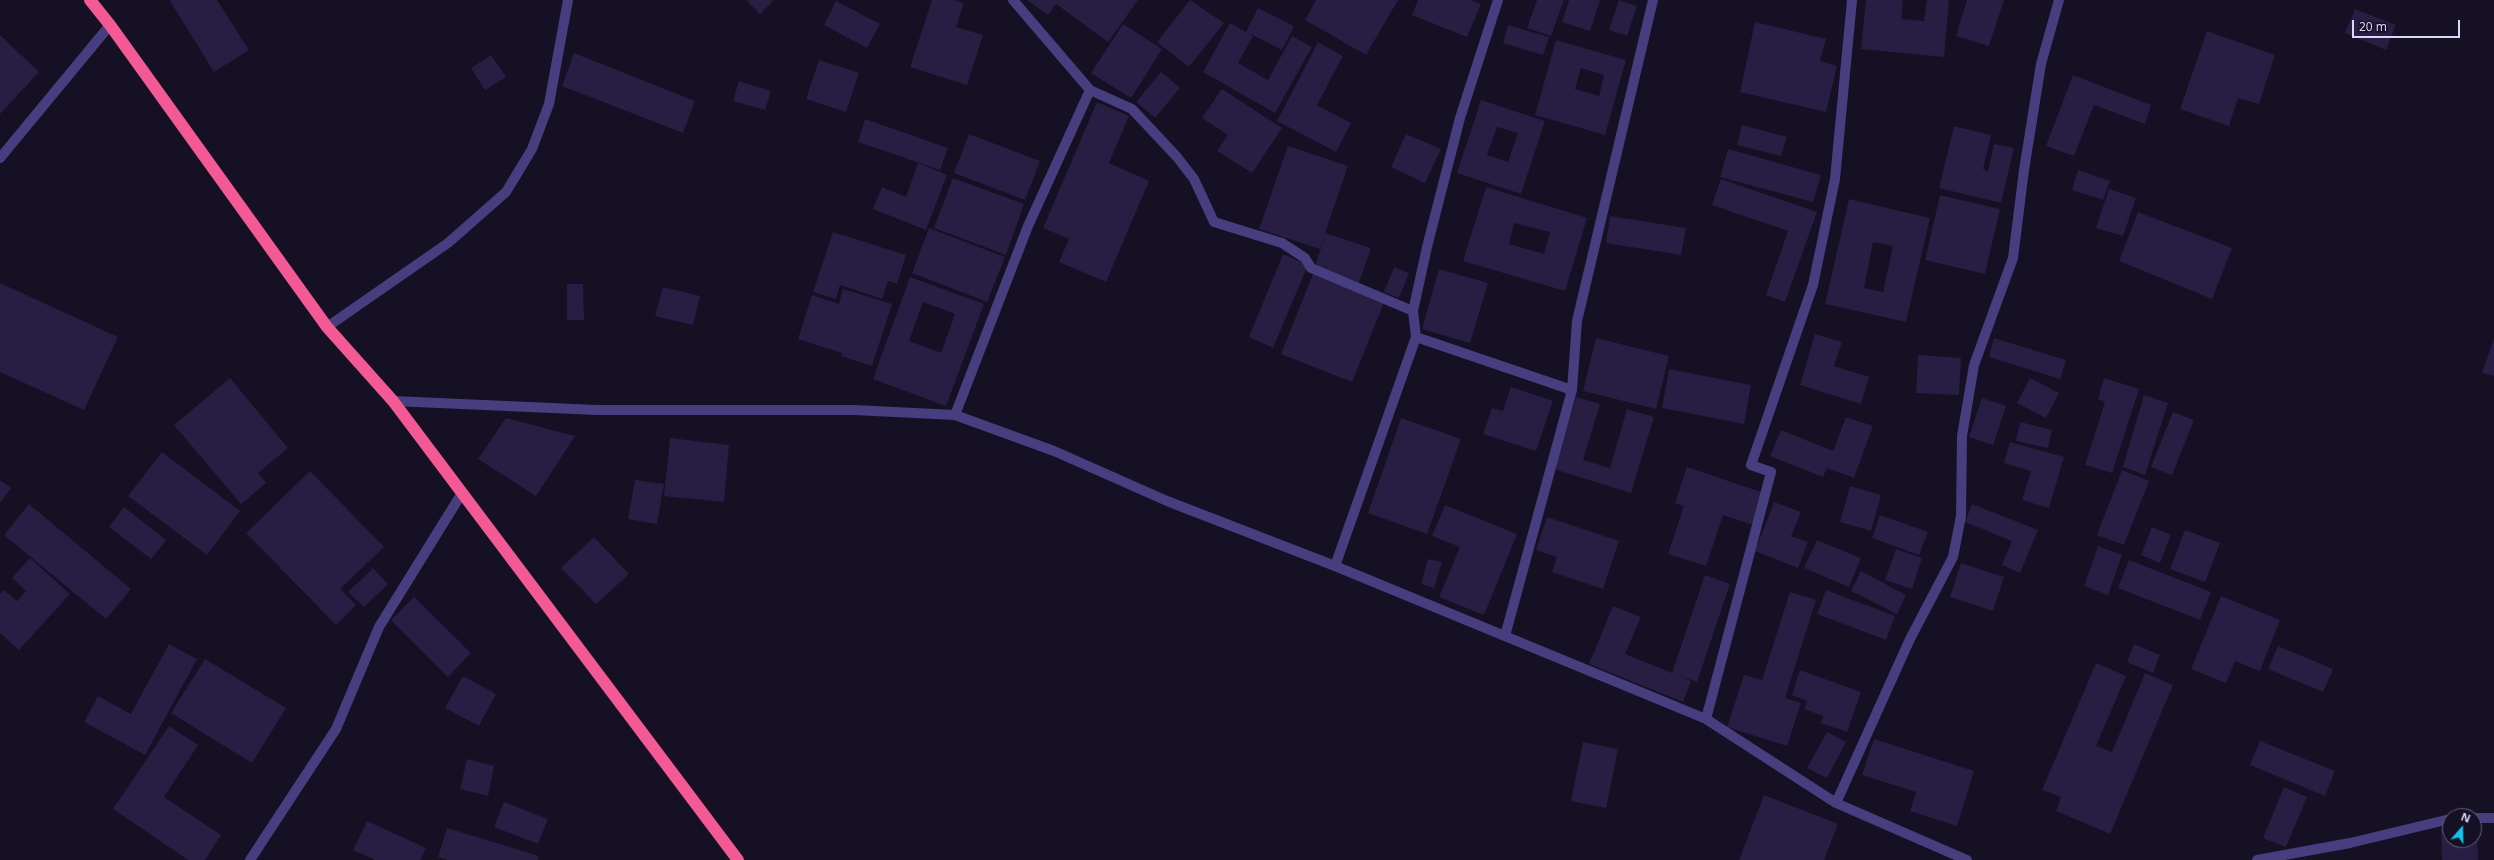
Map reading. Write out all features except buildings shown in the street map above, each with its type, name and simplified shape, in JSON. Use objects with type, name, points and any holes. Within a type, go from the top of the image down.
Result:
[{"type":"highway","points":[[90,0],[110,24],[327,327],[393,401],[738,860]]},
{"type":"street","points":[[327,327],[448,243],[506,192],[532,149],[549,104],[568,0]]},
{"type":"street","points":[[1013,0],[1090,90],[1132,109],[1194,179],[1214,222],[1282,243],[1305,258],[1311,268],[1413,311]]},
{"type":"street","points":[[1335,566],[1416,337],[1413,311],[1426,247],[1460,118],[1498,0]]},
{"type":"street","points":[[1505,636],[1572,390],[1577,321],[1653,0]]},
{"type":"street","points":[[1706,719],[1771,472],[1751,465],[1813,286],[1835,179],[1852,0]]},
{"type":"street","points":[[1836,803],[1910,639],[1953,557],[1961,516],[1962,436],[1974,364],[2013,258],[2024,170],[2041,64],[2059,0]]},
{"type":"street","points":[[0,158],[110,24]]},
{"type":"street","points":[[956,415],[1028,226],[1090,90]]},
{"type":"street","points":[[1416,337],[1572,390]]},
{"type":"street","points":[[393,401],[596,410],[854,410],[956,415],[1054,451],[1167,501],[1335,566],[1706,719],[1836,803],[1967,860]]},
{"type":"street","points":[[250,860],[336,729],[379,628],[462,493]]},
{"type":"street","points":[[2482,818],[2494,818]]},
{"type":"street","points":[[2257,860],[2350,843],[2442,819]]}]
